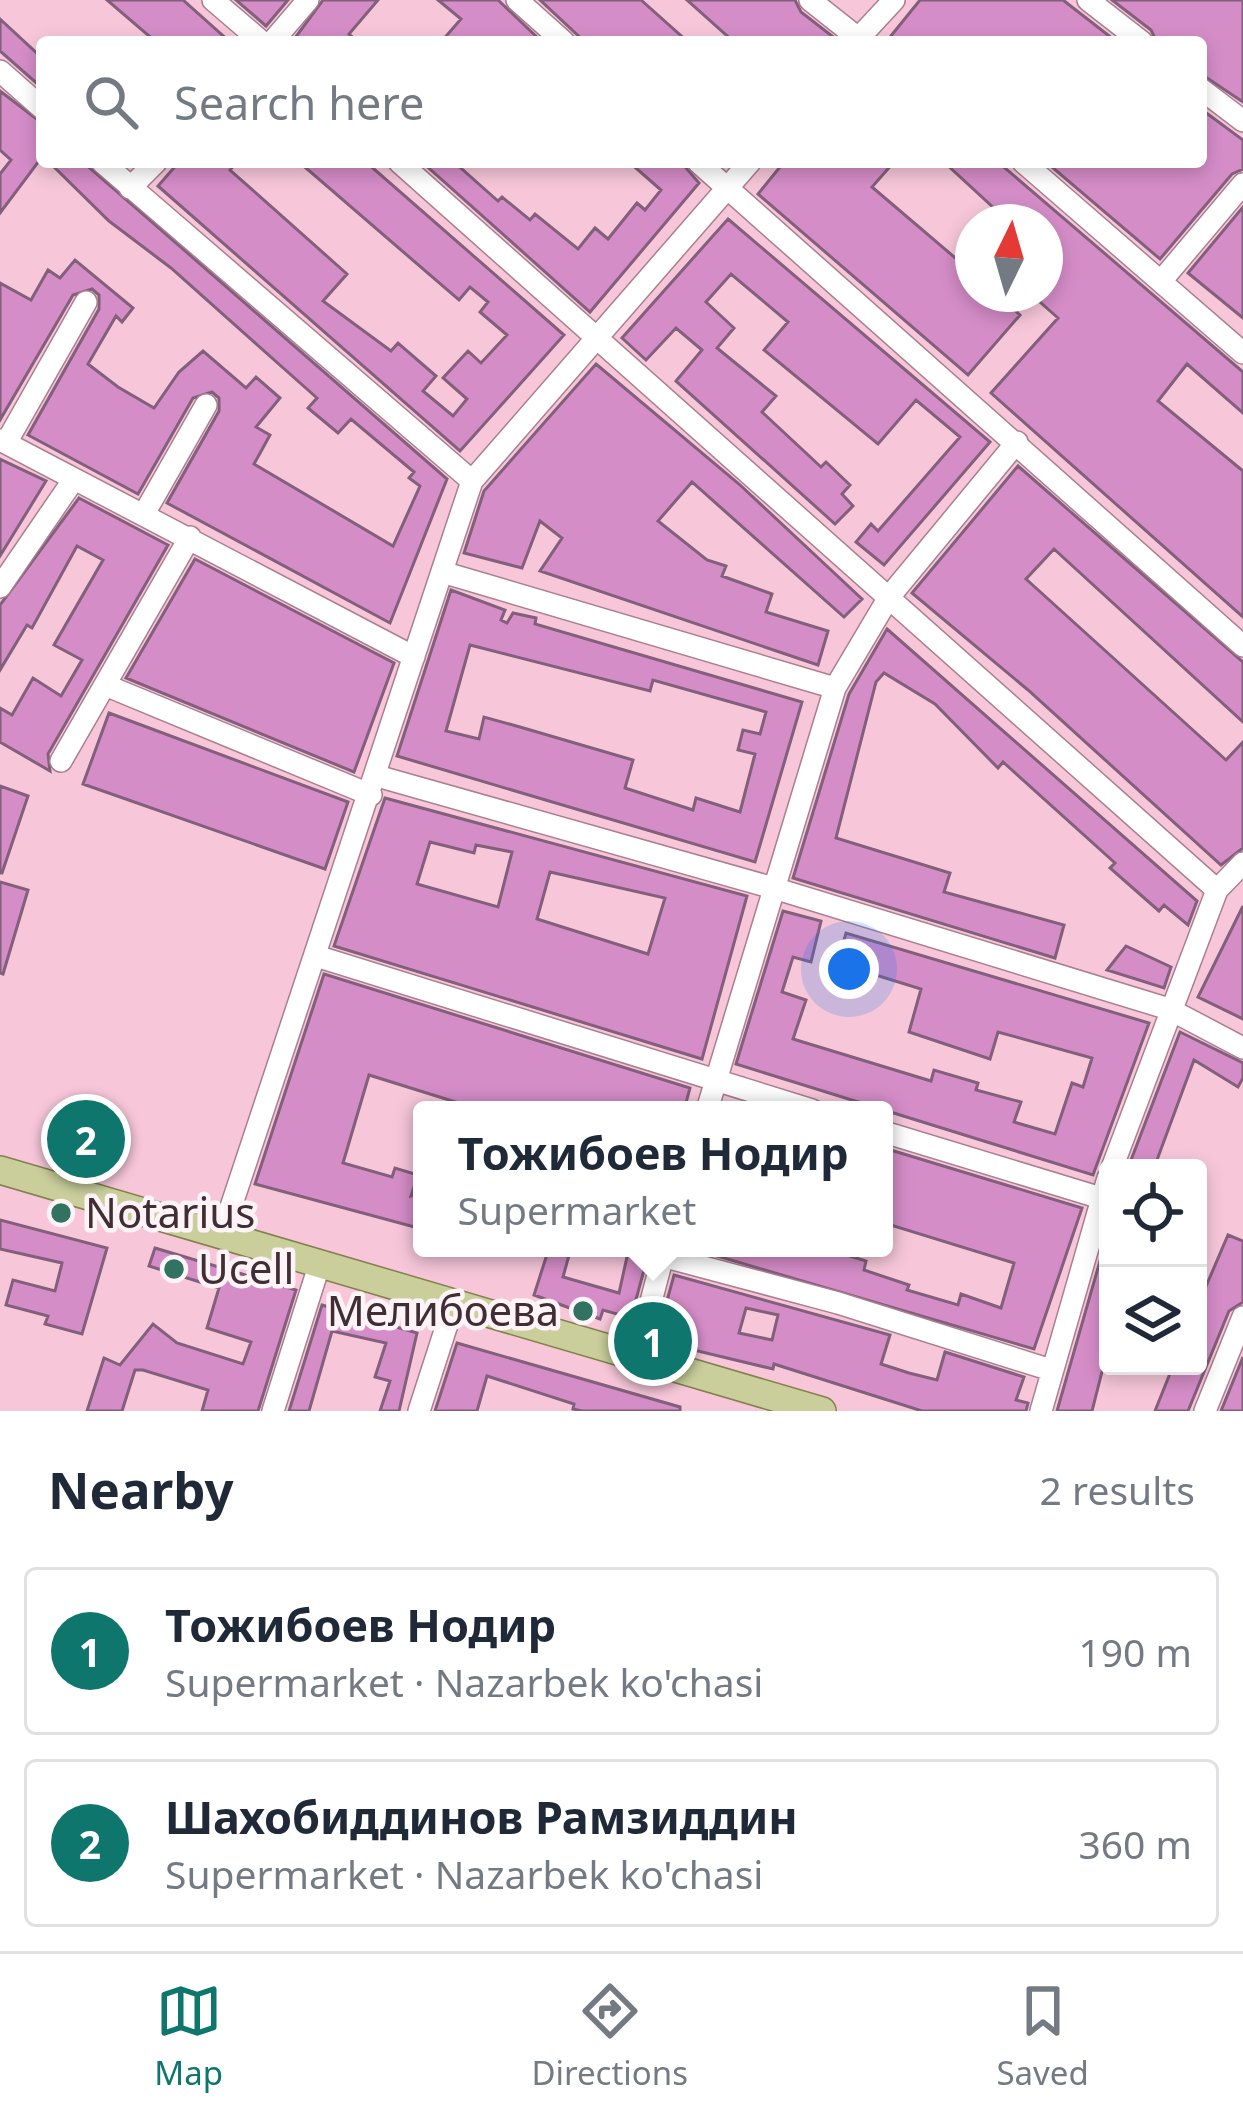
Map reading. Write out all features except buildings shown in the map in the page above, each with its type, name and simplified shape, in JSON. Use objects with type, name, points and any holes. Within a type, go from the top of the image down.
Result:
[{"type":"main road","points":[[0,1170],[822,1411]]},
{"type":"street","points":[[213,0],[255,36]]},
{"type":"street","points":[[277,36],[308,0]]},
{"type":"street","points":[[517,0],[557,36]]},
{"type":"street","points":[[810,0],[851,36]]},
{"type":"street","points":[[863,36],[894,0]]},
{"type":"street","points":[[1088,0],[1134,36]]},
{"type":"street","points":[[0,70],[36,103]]},
{"type":"street","points":[[1207,93],[1243,122]]},
{"type":"street","points":[[108,168],[472,481]]},
{"type":"street","points":[[130,188],[149,168]]},
{"type":"street","points":[[406,168],[1217,890]]},
{"type":"street","points":[[705,168],[1243,646]]},
{"type":"street","points":[[220,1237],[472,481],[745,168]]},
{"type":"street","points":[[1030,168],[1243,353]]},
{"type":"street","points":[[1162,280],[1243,184]]},
{"type":"street","points":[[86,302],[3,441],[414,657]]},
{"type":"street","points":[[144,514],[206,405]]},
{"type":"street","points":[[710,1101],[835,688],[889,597],[1017,442]]},
{"type":"street","points":[[0,586],[74,479]]},
{"type":"street","points":[[62,761],[190,537]]},
{"type":"street","points":[[442,572],[835,688]]},
{"type":"street","points":[[105,686],[374,786],[777,889],[1169,1009],[1243,1048]]},
{"type":"street","points":[[1115,1159],[1217,890],[1243,863]]},
{"type":"street","points":[[316,956],[782,1101]]},
{"type":"street","points":[[893,1134],[1099,1187]]},
{"type":"street","points":[[1041,1411],[1099,1205]]},
{"type":"street","points":[[636,1359],[662,1257]]},
{"type":"street","points":[[680,1257],[1051,1370]]},
{"type":"street","points":[[273,1411],[319,1266]]},
{"type":"street","points":[[419,1411],[453,1306]]},
{"type":"street","points":[[1205,1411],[1243,1317]]},
{"type":"place","name":"Шахобиддинов Рамзиддин","points":[[86,1139]]},
{"type":"place","name":"Notarius","points":[[61,1213]]},
{"type":"place","name":"Ucell","points":[[174,1269]]},
{"type":"place","name":"Мелибоева","points":[[583,1311]]},
{"type":"place","name":"Тожибоев Нодир","points":[[653,1341]]}]
